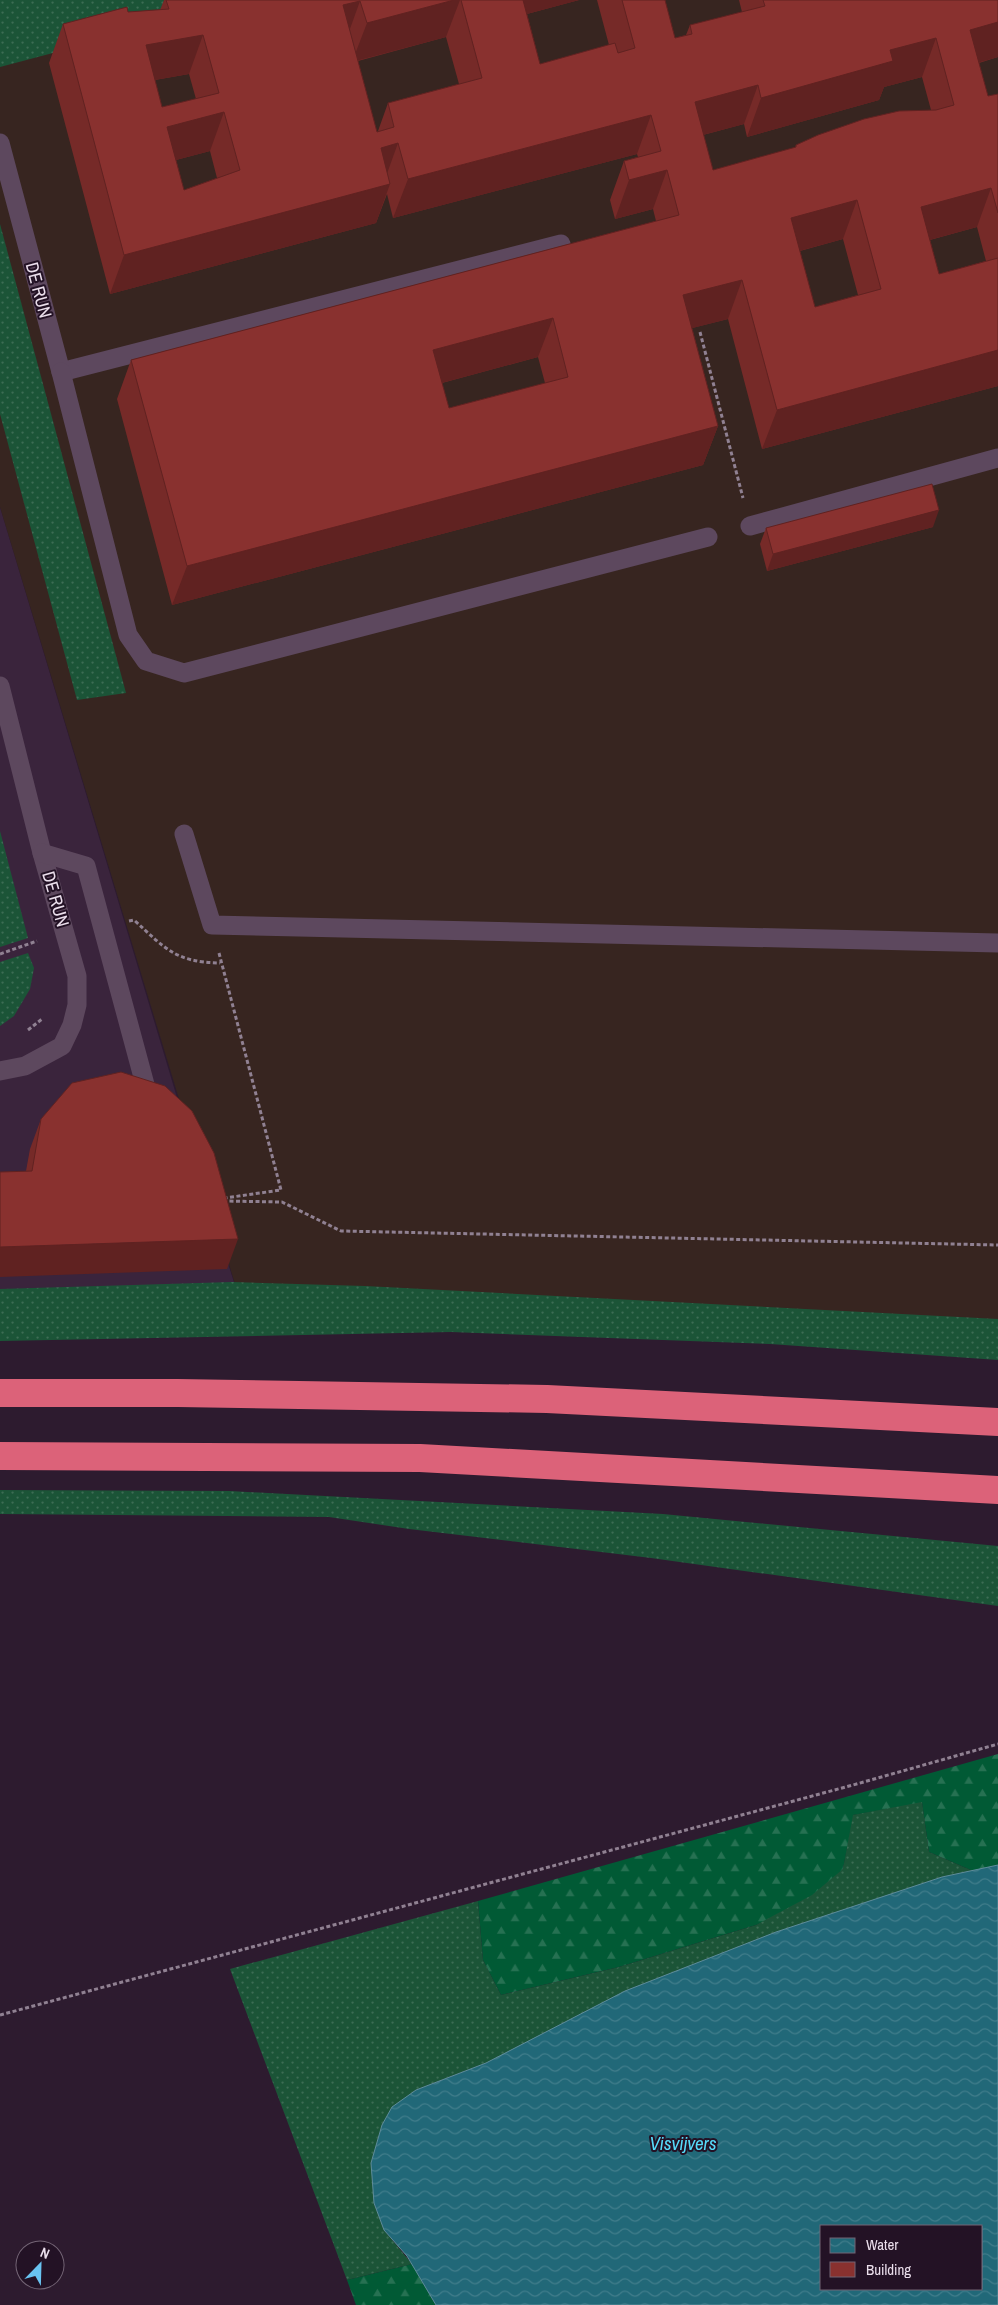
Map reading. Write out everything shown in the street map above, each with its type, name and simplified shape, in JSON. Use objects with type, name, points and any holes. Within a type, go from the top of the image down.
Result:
[{"type":"highway","points":[[0,1393],[178,1393],[547,1399],[998,1422]]},
{"type":"highway","points":[[0,1456],[420,1458],[998,1490]]},
{"type":"lane","name":"DE RUN","points":[[0,143],[128,635],[146,661],[184,673],[708,537]]},
{"type":"lane","points":[[61,372],[126,357],[561,244]]},
{"type":"lane","points":[[750,526],[998,458]]},
{"type":"lane","name":"DE RUN","points":[[0,686],[42,853],[78,976],[77,1005],[72,1025],[62,1046],[25,1066],[0,1071]]},
{"type":"lane","points":[[184,834],[212,925],[998,943]]},
{"type":"lane","points":[[42,853],[86,866],[154,1116]]},
{"type":"path","points":[[700,332],[750,526]]},
{"type":"path","points":[[0,954],[41,940]]},
{"type":"path","points":[[220,962],[280,1190],[217,1200],[282,1202],[341,1231],[998,1245]]},
{"type":"path","points":[[20,1036],[43,1018],[46,1011]]},
{"type":"path","points":[[0,2016],[824,1793],[998,1744]]},
{"type":"shaded area","points":[[0,0],[998,0],[998,1330],[241,1304],[0,507]]},
{"type":"shaded area","points":[[0,507],[208,1201],[241,1304],[0,1310]]},
{"type":"green space","points":[[0,0],[253,0],[0,67]]},
{"type":"green space","points":[[0,224],[126,693],[77,700],[0,414]]},
{"type":"green space","points":[[0,831],[28,938],[0,947]]},
{"type":"green space","points":[[28,953],[34,968],[30,989],[14,1016],[0,1026],[0,962]]},
{"type":"green space","points":[[232,1282],[365,1286],[998,1319],[998,1360],[770,1344],[451,1332],[0,1341],[0,1289]]},
{"type":"green space","points":[[0,1490],[230,1491],[663,1514],[998,1546],[998,1606],[651,1558],[409,1529],[329,1517],[0,1514]]},
{"type":"green space","points":[[998,1754],[998,1865],[973,1871],[929,1852],[922,1802],[853,1815],[843,1869],[812,1895],[756,1925],[619,1967],[501,1995],[483,1960],[478,1901]]},
{"type":"green space","points":[[922,1801],[929,1852],[973,1871],[942,1877],[416,2090],[374,2203],[384,2230],[412,2264],[347,2280],[230,1969],[478,1901],[483,1960],[501,1995],[619,1967],[756,1925],[843,1869],[852,1815]]},
{"type":"green space","points":[[412,2264],[436,2305],[356,2305],[347,2280]]},
{"type":"water","name":"Visvijvers","points":[[998,1865],[998,2305],[436,2305],[407,2256],[384,2230],[374,2203],[371,2163],[382,2125],[392,2107],[416,2090],[486,2063],[625,1991],[776,1932],[942,1877]]},
{"type":"building","points":[[166,0],[454,0],[367,23],[360,1],[343,5],[377,132],[394,127],[388,103],[482,78],[461,0],[523,0],[540,64],[615,43],[618,53],[635,48],[622,0],[665,0],[675,38],[692,34],[690,25],[765,6],[763,0],[998,0],[998,22],[970,30],[988,96],[998,94],[998,213],[991,188],[921,207],[939,274],[998,258],[998,350],[777,410],[742,280],[683,295],[718,426],[187,566],[131,360],[679,215],[667,170],[629,180],[624,161],[661,151],[651,115],[408,179],[398,143],[381,148],[390,184],[124,255],[63,24],[127,7],[128,12],[169,9]],"holes":[[[203,35],[219,93],[162,107],[146,45]],[[936,38],[954,105],[936,110],[899,111],[864,119],[818,135],[796,145],[796,147],[713,170],[695,102],[758,85],[761,98],[893,61],[890,50]],[[224,112],[240,170],[184,190],[167,127]],[[857,200],[881,289],[815,307],[791,218]],[[553,318],[568,377],[449,408],[433,350]]]},
{"type":"building","points":[[932,484],[939,510],[773,554],[766,528]]},
{"type":"building","points":[[121,1072],[165,1086],[192,1111],[214,1153],[238,1239],[0,1247],[0,1172],[32,1171],[41,1119],[72,1083]]}]
